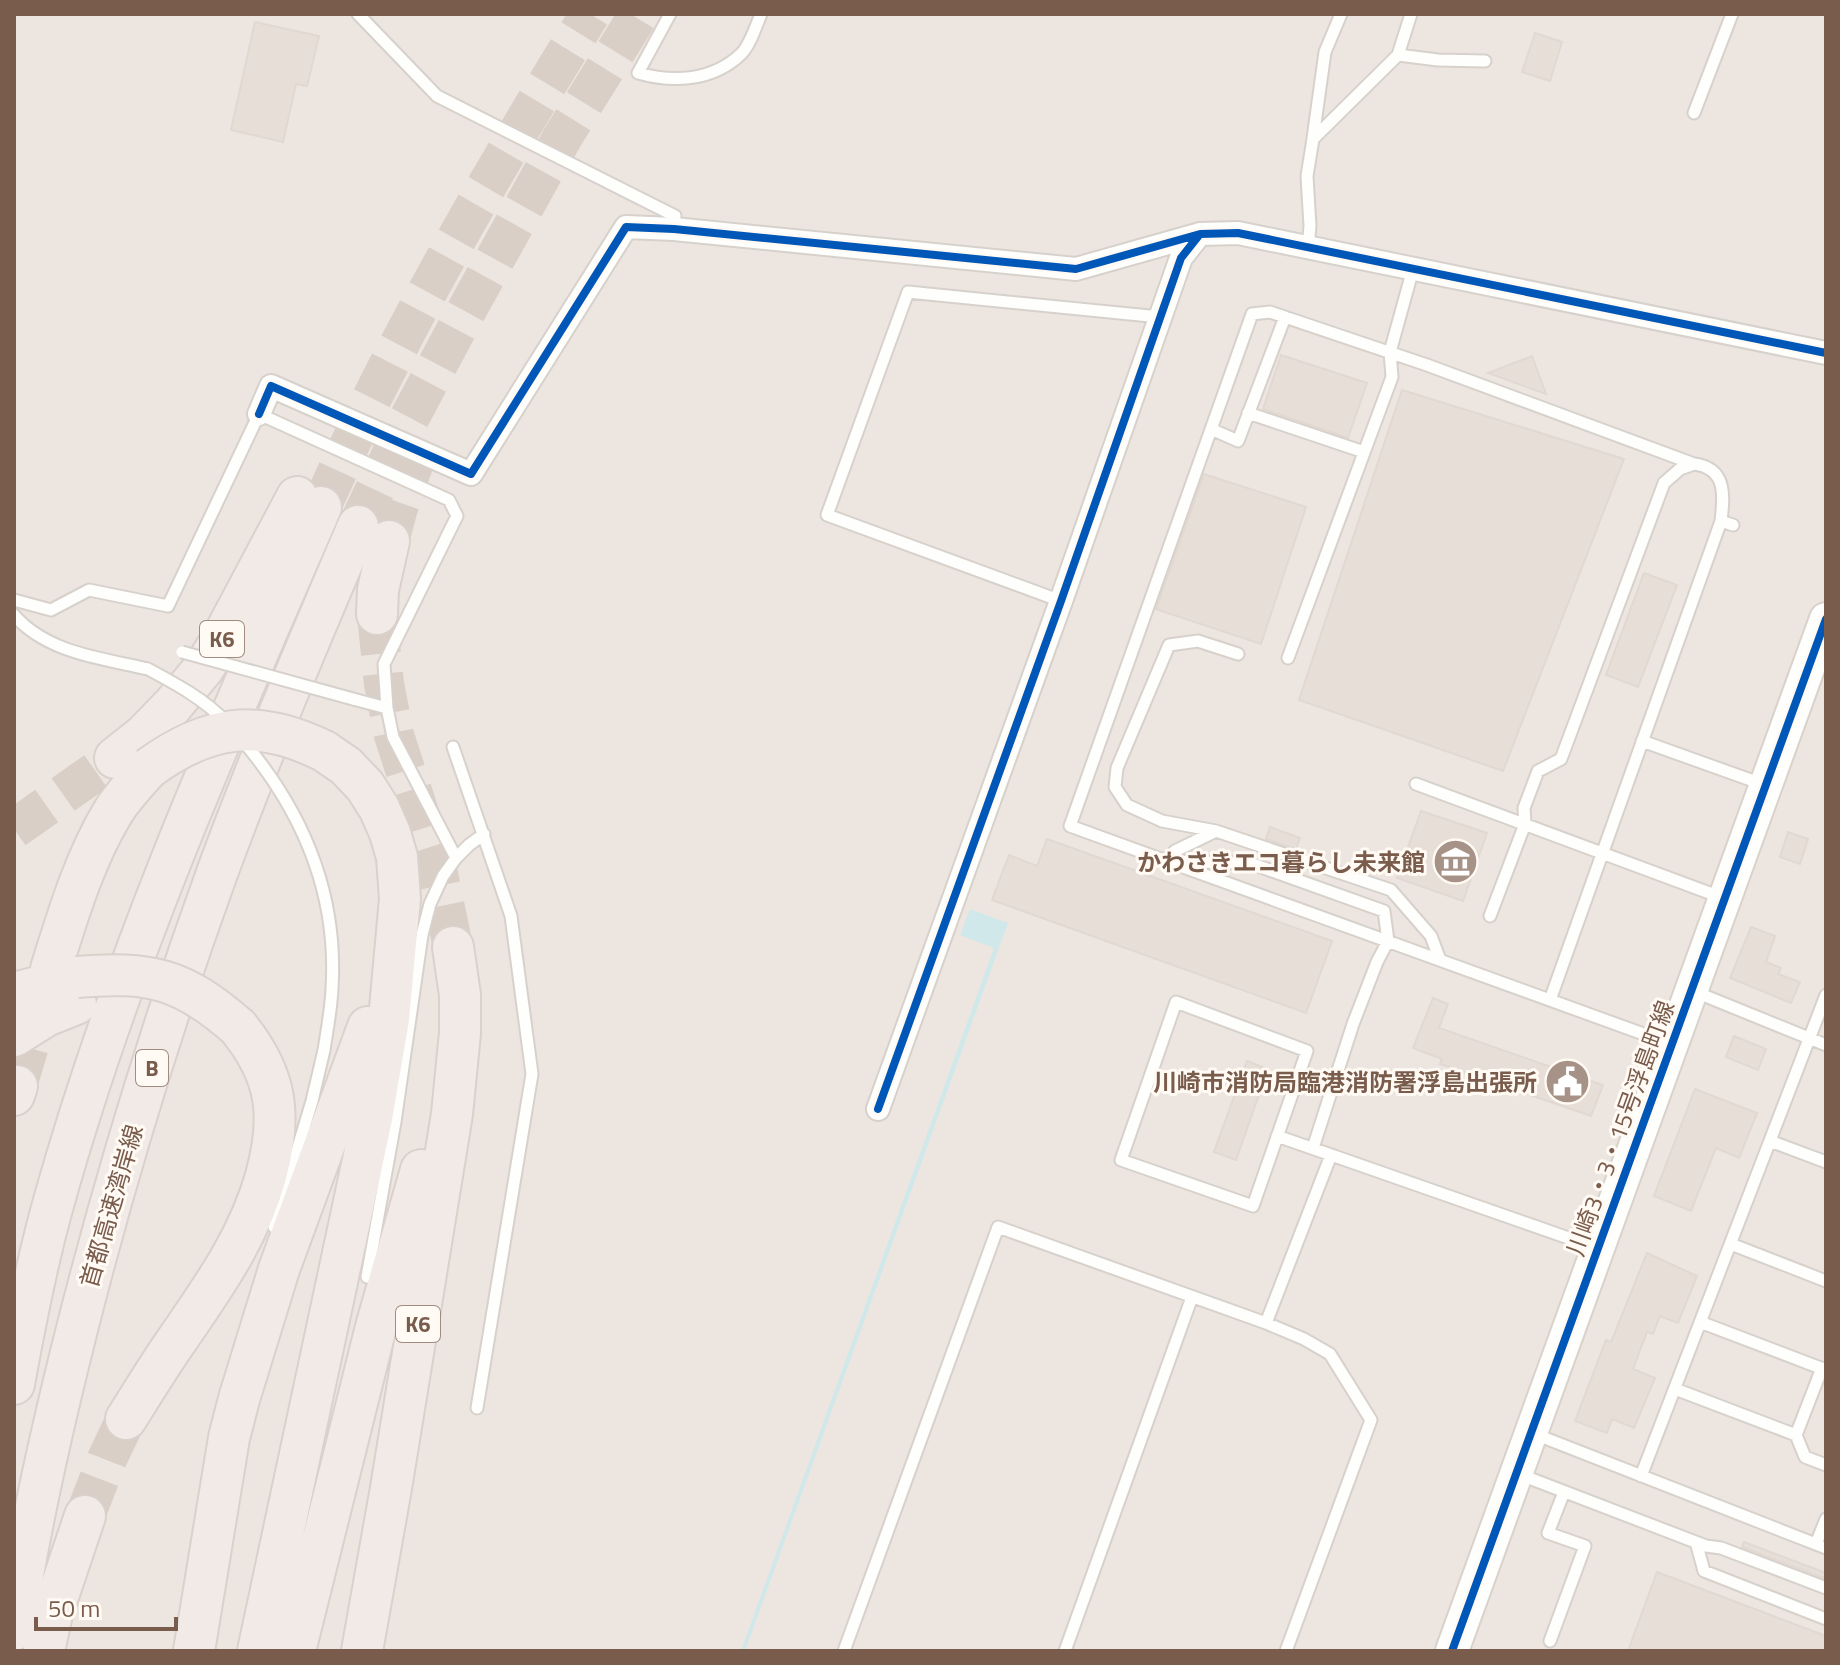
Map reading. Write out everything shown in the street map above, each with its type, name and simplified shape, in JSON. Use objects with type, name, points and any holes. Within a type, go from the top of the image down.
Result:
[{"type":"highway","name":"K6","points":[[68,983],[72,901],[114,811],[144,735],[203,669],[309,502]]},
{"type":"highway","name":"B","points":[[14,1384],[24,1327],[54,1202],[108,1030],[178,844],[241,690],[309,502]]},
{"type":"highway","name":"首都高速湾岸線","points":[[14,1630],[25,1560],[60,1397],[104,1223],[158,1048],[217,875],[281,709],[373,534],[377,614]]},
{"type":"highway","name":"K6","points":[[132,763],[170,753],[221,733],[248,730],[298,739],[346,766],[365,786],[379,808],[397,857],[400,899],[389,1019],[357,1192],[258,1651]]},
{"type":"highway","points":[[175,1651],[239,1399],[279,1269],[374,1008],[400,899]]},
{"type":"highway","name":"K6","points":[[362,1651],[445,1165],[458,1058],[460,995],[453,947]]},
{"type":"highway","points":[[14,993],[68,983],[104,999],[131,999],[164,1006],[231,1036],[259,1112],[264,1148],[263,1186],[256,1208],[218,1281],[161,1362],[126,1419]]},
{"type":"highway","points":[[14,1036],[46,1016],[68,983]]},
{"type":"highway","points":[[295,1651],[391,1272],[448,1074],[460,995]]},
{"type":"highway","points":[[194,1651],[229,1438]]},
{"type":"highway","points":[[309,1651],[340,1469]]},
{"type":"highway","points":[[44,1651],[52,1614],[85,1516]]},
{"type":"street","points":[[259,414],[271,386],[471,474],[626,227],[674,229],[1076,269],[1200,234],[1238,233],[1826,353]]},
{"type":"street","points":[[878,1109],[1181,258],[1200,234]]},
{"type":"street","name":"川崎3・3・15号浮島町線","points":[[1452,1651],[1826,619]]},
{"type":"lane","points":[[358,14],[437,96],[675,216],[674,229]]},
{"type":"lane","points":[[670,14],[638,73],[660,79],[701,77],[743,53],[761,14]]},
{"type":"lane","points":[[1308,248],[1307,176],[1325,52],[1341,14]]},
{"type":"lane","points":[[1313,139],[1398,55],[1411,14]]},
{"type":"lane","points":[[1694,113],[1732,14]]},
{"type":"lane","points":[[1398,55],[1485,61]]},
{"type":"lane","points":[[1288,658],[1392,377],[1390,352],[1413,269]]},
{"type":"lane","points":[[1061,601],[827,515],[908,292],[1160,317]]},
{"type":"lane","points":[[1550,1000],[1721,521],[1724,496],[1721,484],[1712,469],[1390,352],[1270,312],[1252,314],[1070,826],[1165,860],[1550,1000],[1672,1044]]},
{"type":"lane","points":[[1211,429],[1238,441],[1285,317]]},
{"type":"lane","points":[[1248,413],[1364,452]]},
{"type":"lane","points":[[14,600],[51,610],[89,590],[168,606],[259,414],[449,500],[457,516],[384,664],[387,708],[393,737],[456,858]]},
{"type":"lane","points":[[1490,916],[1525,824],[1524,808],[1538,771],[1561,759],[1664,483],[1680,469],[1694,464]]},
{"type":"lane","points":[[1721,521],[1733,525]]},
{"type":"lane","points":[[14,615],[44,640],[62,648],[148,669],[191,692],[216,711],[263,765],[282,791],[304,835],[321,879],[331,932],[332,989],[324,1050],[312,1101],[269,1244]]},
{"type":"lane","points":[[1238,654],[1198,641],[1169,645],[1117,768],[1115,787],[1127,805],[1162,821],[1216,831],[1391,890],[1431,936],[1440,960]]},
{"type":"lane","points":[[182,652],[387,708]]},
{"type":"lane","points":[[1642,741],[1766,785]]},
{"type":"lane","points":[[453,747],[511,916],[532,1074],[477,1408]]},
{"type":"lane","points":[[1416,784],[1724,899]]},
{"type":"lane","points":[[1165,860],[1175,851],[1216,831]]},
{"type":"lane","points":[[367,1277],[395,1122],[422,935],[430,904],[443,876],[456,858],[484,834]]},
{"type":"lane","points":[[1165,860],[1247,862],[1384,911],[1388,941],[1353,1024],[1313,1148]]},
{"type":"lane","points":[[1691,990],[1826,1045]]},
{"type":"lane","points":[[1641,1476],[1826,995]]},
{"type":"lane","points":[[1176,1002],[1307,1051],[1277,1136],[1253,1206],[1121,1160],[1176,1002]]},
{"type":"lane","points":[[1277,1136],[1598,1248]]},
{"type":"lane","points":[[1770,1141],[1826,1162]]},
{"type":"lane","points":[[1266,1323],[1331,1155]]},
{"type":"lane","points":[[844,1651],[998,1227],[1266,1323],[1330,1354],[1371,1420],[1286,1651]]},
{"type":"lane","points":[[1731,1244],[1826,1281]]},
{"type":"lane","points":[[1065,1651],[1192,1297]]},
{"type":"lane","points":[[239,1399],[256,1305]]},
{"type":"lane","points":[[1700,1322],[1824,1369],[1796,1435],[1805,1457],[1826,1465]]},
{"type":"lane","points":[[1675,1389],[1796,1435]]},
{"type":"lane","points":[[1531,1433],[1821,1546],[1826,1519]]},
{"type":"lane","points":[[1516,1473],[1826,1588]]},
{"type":"lane","points":[[1550,1641],[1585,1546],[1548,1533],[1564,1492]]},
{"type":"lane","points":[[1696,1542],[1704,1571],[1826,1619]]},
{"type":"shaded area","points":[[14,14],[1826,14],[1826,1651],[14,1651]]},
{"type":"water","points":[[970,909],[1008,923],[745,1651],[741,1651],[994,948],[960,935]]},
{"type":"building","points":[[255,22],[319,36],[307,86],[296,84],[283,142],[231,130]]},
{"type":"building","points":[[1535,33],[1562,42],[1550,81],[1522,72]]},
{"type":"building","points":[[1281,355],[1367,383],[1348,438],[1263,409]]},
{"type":"building","points":[[1532,356],[1546,394],[1488,373]]},
{"type":"building","points":[[1402,390],[1624,459],[1503,771],[1299,700]]},
{"type":"building","points":[[1204,474],[1306,507],[1261,644],[1156,609]]},
{"type":"building","points":[[1644,573],[1677,585],[1638,687],[1606,675]]},
{"type":"building","points":[[1421,811],[1487,833],[1463,901],[1397,878]]},
{"type":"building","points":[[1270,827],[1300,838],[1296,849],[1266,839]]},
{"type":"building","points":[[1788,832],[1808,839],[1800,864],[1780,857]]},
{"type":"building","points":[[1047,839],[1332,941],[1306,1013],[992,900],[1009,855],[1037,866]]},
{"type":"building","points":[[1751,927],[1775,936],[1766,962],[1781,968],[1778,974],[1800,982],[1791,1003],[1730,978]]},
{"type":"building","points":[[1433,998],[1448,1004],[1439,1028],[1603,1085],[1591,1116],[1440,1064],[1442,1059],[1413,1048]]},
{"type":"building","points":[[1734,1036],[1766,1049],[1758,1070],[1726,1057]]},
{"type":"building","points":[[1247,1061],[1268,1069],[1236,1160],[1214,1152]]},
{"type":"building","points":[[1695,1089],[1757,1113],[1739,1158],[1716,1148],[1691,1211],[1654,1196]]},
{"type":"building","points":[[1647,1253],[1697,1276],[1678,1323],[1660,1316],[1653,1334],[1647,1332],[1633,1369],[1655,1378],[1634,1428],[1612,1419],[1607,1433],[1575,1421],[1606,1340],[1611,1342]]},
{"type":"building","points":[[1744,1542],[1826,1573],[1826,1579],[1742,1547]]},
{"type":"building","points":[[1657,1572],[1826,1636],[1826,1651],[1628,1651]]},
{"type":"tunnel","points":[[321,507],[421,303],[590,14]]},
{"type":"tunnel","points":[[358,526],[402,432],[464,315],[562,138],[639,14]]},
{"type":"tunnel","points":[[389,541],[418,451]]},
{"type":"tunnel","points":[[377,614],[384,684],[394,735],[437,869],[453,947]]},
{"type":"tunnel","points":[[14,829],[115,758]]},
{"type":"tunnel","points":[[17,1086],[42,1002]]},
{"type":"tunnel","points":[[85,1516],[126,1419]]},
{"type":"cycle path","points":[[259,414],[271,386],[471,474],[626,227],[674,229],[1076,269],[1200,234]]},
{"type":"cycle path","points":[[878,1109],[1181,258],[1200,234],[1238,233],[1826,353]]},
{"type":"cycle path","points":[[1452,1651],[1826,619]]},
{"type":"place","name":"かわさきエコ暮らし未来館","points":[[1456,862]]},
{"type":"place","name":"川崎市消防局臨港消防署浮島出張所","points":[[1568,1082]]}]
